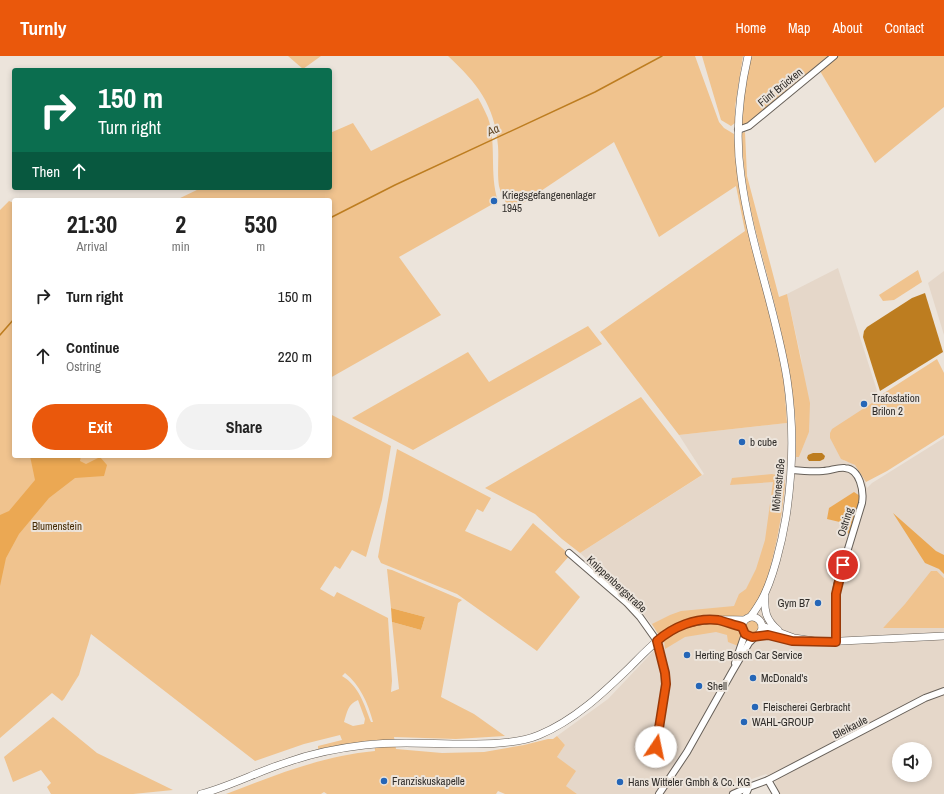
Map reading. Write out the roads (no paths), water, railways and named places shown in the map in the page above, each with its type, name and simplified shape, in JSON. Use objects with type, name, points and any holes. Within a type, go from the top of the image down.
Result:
[{"type":"main road","name":"Möhnestraße","points":[[748,56],[741,94],[738,130],[741,175],[746,206],[772,309],[787,379],[792,438],[792,470],[784,527],[776,560],[766,591]]},
{"type":"main road","points":[[743,624],[762,601],[766,591]]},
{"type":"main road","points":[[766,591],[766,616],[771,624],[783,634]]},
{"type":"main road","points":[[756,636],[762,630],[762,601]]},
{"type":"main road","points":[[751,616],[756,617],[761,623],[783,634],[803,640]]},
{"type":"main road","points":[[201,794],[288,762],[321,752],[388,743],[494,744],[538,736],[561,724],[599,696],[657,641],[677,628],[690,623],[707,620],[718,620],[743,624]]},
{"type":"main road","points":[[743,624],[745,634],[750,637],[768,635],[792,641],[803,640],[836,642],[944,636]]},
{"type":"street","name":"Fünf Brücken","points":[[738,130],[749,126],[834,56]]},
{"type":"street","name":"Ostring","points":[[792,470],[819,472],[847,468],[855,474],[862,487],[862,503],[836,588],[836,642]]},
{"type":"street","name":"Knippenbergstraße","points":[[569,553],[633,609],[657,641],[665,673],[666,684],[656,747]]},
{"type":"street","points":[[732,672],[745,634]]},
{"type":"street","points":[[659,794],[687,752],[749,643],[756,636]]},
{"type":"street","name":"Bleikaule","points":[[733,794],[767,780],[925,698],[944,691]]},
{"type":"street","points":[[767,780],[776,794]]},
{"type":"street","points":[[746,794],[749,787]]},
{"type":"waterway","name":"Aa","points":[[332,217],[395,185],[595,92],[662,56]]},
{"type":"waterway","name":"Aa","points":[[0,335],[12,321]]},
{"type":"place","name":"Kriegsgefangenenlager 1945","points":[[494,201]]},
{"type":"place","name":"Trafostation Brilon 2","points":[[864,404]]},
{"type":"place","name":"b cube","points":[[742,442]]},
{"type":"place","name":"Gym B7","points":[[818,603]]},
{"type":"place","name":"Herting Bosch Car Service","points":[[687,655]]},
{"type":"place","name":"McDonald's","points":[[753,678]]},
{"type":"place","name":"Shell","points":[[699,686]]},
{"type":"place","name":"Fleischerei Gerbracht","points":[[755,707]]},
{"type":"place","name":"WAHL-GROUP","points":[[744,722]]},
{"type":"place","name":"Franziskuskapelle","points":[[384,781]]},
{"type":"place","name":"Hans Witteler Gmbh & Co. KG","points":[[620,782]]},
{"type":"park label","name":"Blumenstein","points":[[57,526]]}]
